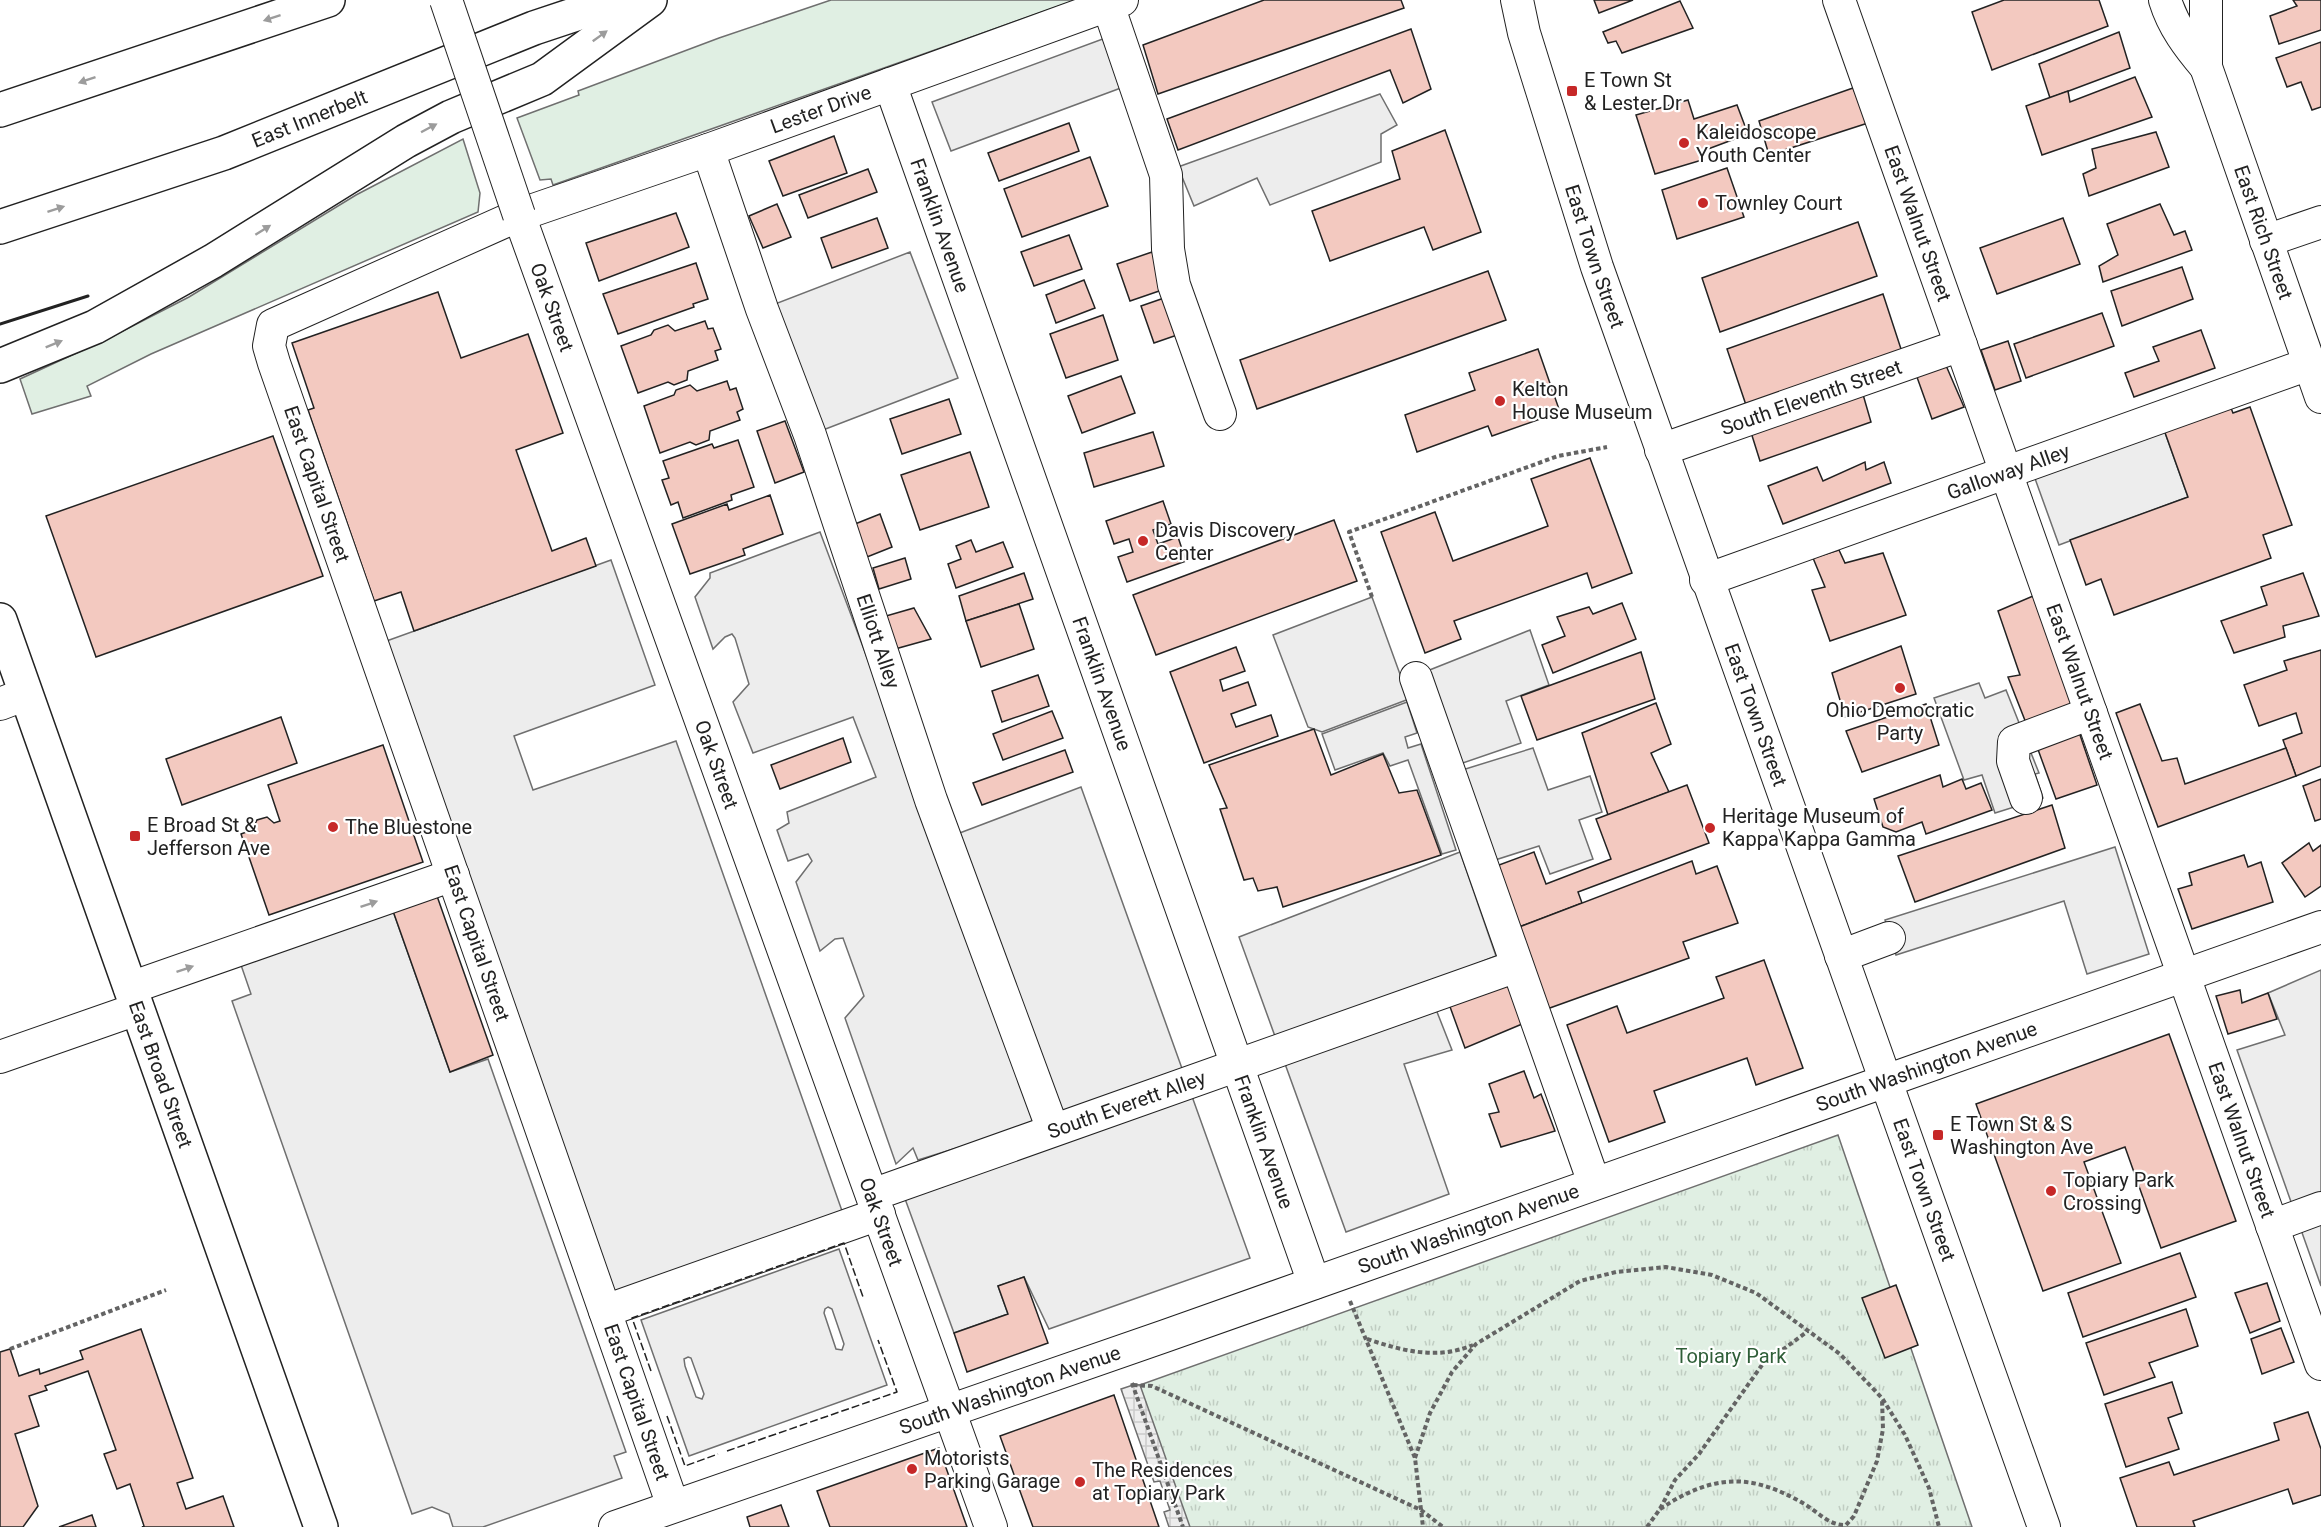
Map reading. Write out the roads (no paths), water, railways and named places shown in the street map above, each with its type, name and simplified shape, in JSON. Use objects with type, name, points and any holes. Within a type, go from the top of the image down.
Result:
[{"type":"main road","points":[[0,110],[328,0]]},
{"type":"main road","name":"East Innerbelt","points":[[0,227],[224,153],[534,28],[618,0]]},
{"type":"main road","points":[[0,366],[94,327],[213,261],[406,141],[450,117],[542,79],[650,0]]},
{"type":"main road","name":"East Broad Street","points":[[0,620],[13,699],[134,999],[321,1527]]},
{"type":"street","name":"Oak Street","points":[[446,0],[519,215],[991,1527]]},
{"type":"street","name":"East Town Street","points":[[1517,0],[1524,33],[1597,267],[1706,580],[2044,1527]]},
{"type":"street","name":"East Walnut Street","points":[[1839,0],[2321,1364]]},
{"type":"street","name":"East Rich Street","points":[[2164,0],[2169,15],[2186,43],[2206,67]]},
{"type":"street","name":"East Rich Street","points":[[2205,0],[2206,67],[2321,397]]},
{"type":"street","name":"Lester Drive","points":[[269,346],[273,325],[519,215],[708,150],[1115,3]]},
{"type":"street","points":[[1115,3],[1166,175],[1170,266],[1174,285],[1220,414]]},
{"type":"street","name":"Franklin Avenue","points":[[890,84],[1237,1065],[1327,1278]]},
{"type":"street","name":"Elliott Alley","points":[[708,150],[762,309],[810,435],[931,800],[1053,1130]]},
{"type":"street","points":[[2266,241],[2321,222]]},
{"type":"street","name":"South Eleventh Street","points":[[1661,450],[1961,345]]},
{"type":"street","name":"East Capital Street","points":[[269,346],[673,1506]]},
{"type":"street","name":"Galloway Alley","points":[[1706,580],[2309,364]]},
{"type":"street","points":[[1416,678],[1594,1183]]},
{"type":"street","points":[[2026,798],[2013,760],[2014,742],[2091,712]]},
{"type":"street","points":[[0,1057],[134,999],[453,874]]},
{"type":"street","name":"South Washington Avenue","points":[[615,1527],[950,1409],[1120,1352],[2321,927]]},
{"type":"street","points":[[1841,956],[1889,938]]},
{"type":"street","name":"South Everett Alley","points":[[605,1311],[876,1204],[1053,1130],[1517,966]]},
{"type":"street","points":[[2272,1226],[2321,1208]]},
{"type":"place","name":"E Town St & Lester Dr","points":[[1572,91]]},
{"type":"place","name":"Kaleidoscope Youth Center","points":[[1684,143]]},
{"type":"place","name":"Townley Court","points":[[1703,203]]},
{"type":"place","name":"Kelton House Museum","points":[[1500,401]]},
{"type":"place","name":"Davis Discovery Center","points":[[1143,541]]},
{"type":"place","name":"Ohio Democratic Party","points":[[1900,688]]},
{"type":"place","name":"The Bluestone","points":[[333,827]]},
{"type":"place","name":"Heritage Museum of Kappa Kappa Gamma","points":[[1710,828]]},
{"type":"place","name":"E Broad St & Jefferson Ave","points":[[135,836]]},
{"type":"place","name":"E Town St & S Washington Ave","points":[[1938,1135]]},
{"type":"place","name":"Topiary Park Crossing","points":[[2051,1191]]},
{"type":"place","name":"Motorists Parking Garage","points":[[912,1469]]},
{"type":"place","name":"The Residences at Topiary Park","points":[[1080,1482]]},
{"type":"park label","name":"Topiary Park","points":[[1731,1356]]}]
